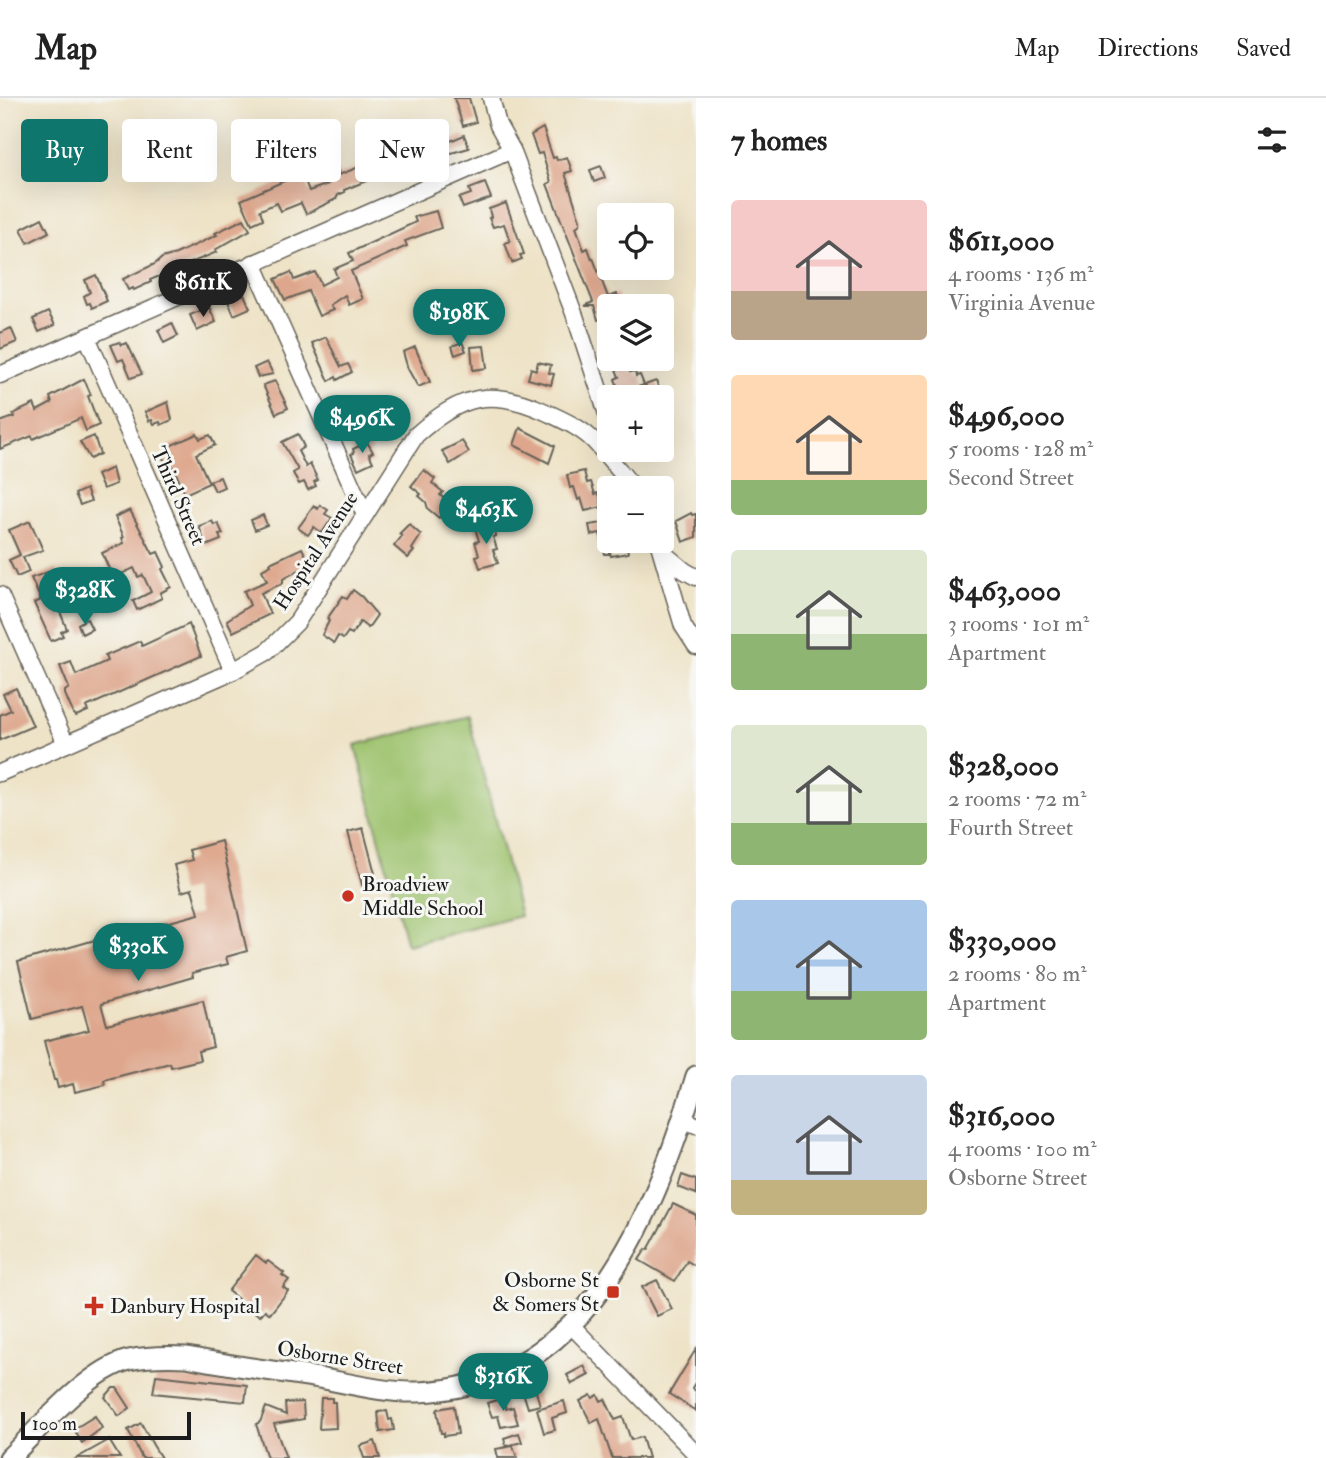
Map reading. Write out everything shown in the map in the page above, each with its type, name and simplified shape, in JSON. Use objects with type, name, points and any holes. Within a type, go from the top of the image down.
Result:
[{"type":"main road","name":"Osborne Street","points":[[9,1458],[72,1396],[102,1372],[126,1361],[158,1356],[187,1357],[381,1389],[417,1392],[481,1382],[518,1365],[546,1346],[599,1295],[628,1248],[689,1122],[696,1076]]},
{"type":"street","points":[[491,98],[498,125],[512,150],[575,316],[598,385]]},
{"type":"street","points":[[0,375],[512,150]]},
{"type":"street","points":[[253,263],[365,515]]},
{"type":"street","name":"Third Street","points":[[88,337],[233,671]]},
{"type":"street","name":"Hospital Avenue","points":[[0,773],[233,671],[267,652],[297,622],[416,435],[433,420],[457,406],[480,398],[503,398],[528,403],[569,422],[593,440],[623,476]]},
{"type":"street","points":[[662,553],[683,626],[696,646]]},
{"type":"street","points":[[667,553],[685,571],[696,577]]},
{"type":"street","points":[[0,596],[66,744]]},
{"type":"street","points":[[570,1325],[696,1454]]},
{"type":"green space","points":[[468,716],[520,916],[407,945],[355,745]]},
{"type":"building","points":[[454,98],[469,98],[476,122],[463,126]]},
{"type":"building","points":[[543,128],[553,158],[556,157],[557,160],[567,157],[572,171],[565,173],[580,220],[576,227],[584,250],[588,248],[593,258],[597,280],[601,280],[607,294],[597,294],[597,316],[594,306],[585,306],[593,302],[547,184],[551,182],[542,153],[538,154],[531,135]]},
{"type":"building","points":[[464,135],[469,148],[449,154],[449,142]]},
{"type":"building","points":[[601,166],[605,178],[594,182],[590,170]]},
{"type":"building","points":[[355,169],[355,182],[364,182],[344,190],[336,199],[306,214],[301,203],[281,211],[277,203],[260,210],[263,219],[252,224],[241,200],[282,182],[306,182],[309,191],[328,182],[341,182],[341,174]]},
{"type":"building","points":[[485,183],[491,198],[463,208],[459,198],[471,194],[469,189]]},
{"type":"building","points":[[506,203],[524,254],[520,255],[522,259],[512,263],[505,243],[510,241],[504,224],[493,227],[489,218],[489,209]]},
{"type":"building","points":[[436,211],[441,228],[405,241],[407,246],[351,271],[363,299],[349,305],[345,295],[330,305],[333,310],[319,316],[308,291],[285,300],[275,279],[291,272],[294,280],[315,272],[321,285],[337,277],[334,269],[353,261],[349,253],[416,222],[414,217]]},
{"type":"building","points":[[42,218],[49,232],[28,243],[21,229]]},
{"type":"building","points":[[244,219],[250,230],[215,250],[217,252],[150,280],[151,282],[134,290],[128,290],[123,279],[162,258],[217,235],[215,233]]},
{"type":"building","points":[[96,275],[107,301],[92,308],[84,296],[90,292],[85,280]]},
{"type":"building","points":[[244,294],[250,308],[234,315],[228,301]]},
{"type":"building","points":[[209,307],[216,322],[197,331],[190,315]]},
{"type":"building","points":[[48,312],[55,325],[39,332],[33,319]]},
{"type":"building","points":[[172,323],[178,336],[164,343],[158,330]]},
{"type":"building","points":[[11,328],[17,342],[0,349],[0,333]]},
{"type":"building","points":[[326,337],[341,367],[348,364],[352,372],[337,380],[336,377],[329,381],[312,343]]},
{"type":"building","points":[[119,342],[121,345],[127,343],[142,374],[131,378],[123,359],[118,361],[111,345]]},
{"type":"building","points":[[462,342],[466,351],[455,355],[452,346]]},
{"type":"building","points":[[484,346],[487,368],[473,370],[471,347]]},
{"type":"building","points":[[415,347],[430,382],[418,387],[408,369],[403,352]]},
{"type":"building","points":[[267,362],[273,374],[258,377],[254,368]]},
{"type":"building","points":[[538,362],[551,365],[549,373],[554,374],[551,385],[528,379],[531,368],[536,370]]},
{"type":"building","points":[[617,371],[635,371],[644,385],[617,385],[615,379],[619,377]]},
{"type":"building","points":[[84,379],[99,425],[86,431],[81,418],[33,439],[32,436],[0,449],[0,422],[14,417],[13,414],[34,404],[37,411],[52,403],[50,397]]},
{"type":"building","points":[[275,381],[288,408],[276,414],[263,385]]},
{"type":"building","points":[[168,402],[172,420],[161,425],[160,422],[154,424],[152,420],[149,421],[145,412]]},
{"type":"building","points":[[384,410],[391,425],[371,435],[363,421]]},
{"type":"building","points":[[520,428],[555,446],[549,463],[514,445]]},
{"type":"building","points":[[197,434],[200,439],[210,435],[215,445],[196,454],[209,483],[185,494],[172,464],[167,466],[162,456],[169,453],[167,447]]},
{"type":"building","points":[[298,434],[304,447],[298,451],[306,467],[310,464],[318,480],[314,482],[316,486],[308,490],[304,482],[299,484],[293,473],[298,470],[282,442]]},
{"type":"building","points":[[94,436],[100,454],[90,459],[80,442]]},
{"type":"building","points":[[462,441],[469,452],[450,464],[442,451]]},
{"type":"building","points":[[367,442],[373,452],[369,454],[373,462],[358,469],[351,454],[354,453],[353,449]]},
{"type":"building","points":[[112,468],[116,484],[103,489],[97,475]]},
{"type":"building","points":[[424,470],[435,479],[432,483],[443,492],[440,495],[451,505],[439,518],[428,509],[426,502],[419,496],[421,494],[411,486]]},
{"type":"building","points":[[584,471],[587,483],[591,482],[597,494],[597,508],[585,511],[574,487],[570,488],[567,475]]},
{"type":"building","points":[[220,477],[224,487],[215,491],[210,481]]},
{"type":"building","points":[[86,489],[91,501],[80,505],[75,494]]},
{"type":"building","points":[[320,505],[328,510],[325,514],[332,518],[322,533],[314,527],[308,535],[298,528],[314,506],[318,509]]},
{"type":"building","points":[[130,510],[153,554],[158,552],[165,567],[162,569],[171,587],[160,593],[162,598],[137,610],[133,601],[151,592],[143,575],[138,577],[134,568],[113,578],[102,553],[124,543],[115,517]]},
{"type":"building","points":[[691,513],[696,514],[696,537],[683,542],[676,521]]},
{"type":"building","points":[[263,515],[267,525],[255,530],[251,520]]},
{"type":"building","points":[[30,521],[43,550],[23,557],[29,572],[17,577],[9,560],[20,555],[9,530]]},
{"type":"building","points":[[212,521],[214,525],[218,523],[223,534],[219,535],[221,540],[206,546],[199,526]]},
{"type":"building","points":[[492,523],[497,549],[493,550],[498,563],[480,568],[476,556],[479,555],[475,542],[479,541],[475,528]]},
{"type":"building","points":[[409,524],[421,535],[408,558],[394,546],[402,536],[399,534]]},
{"type":"building","points":[[597,524],[597,534],[591,535],[589,525]]},
{"type":"building","points":[[302,548],[310,564],[283,579],[283,583],[261,593],[270,614],[233,632],[227,620],[250,605],[244,591],[267,581],[262,570],[271,565],[270,563]]},
{"type":"building","points":[[56,569],[60,577],[54,580],[56,585],[50,587],[67,629],[61,632],[63,636],[51,641],[34,603],[41,600],[31,578]]},
{"type":"building","points":[[353,590],[377,615],[368,628],[360,622],[352,634],[348,632],[343,639],[338,636],[334,643],[322,635],[329,621],[327,619],[343,596],[347,599]]},
{"type":"building","points":[[87,619],[92,629],[82,634],[78,624]]},
{"type":"building","points":[[189,624],[201,656],[86,707],[88,711],[76,716],[73,713],[65,694],[69,688],[60,666],[71,662],[76,675],[107,661],[105,656],[140,641],[142,646]]},
{"type":"building","points":[[16,688],[33,726],[0,740],[0,715],[11,710],[3,694]]},
{"type":"building","points":[[363,828],[377,881],[362,885],[348,832]]},
{"type":"building","points":[[221,841],[247,951],[226,957],[228,964],[192,973],[193,977],[101,1004],[107,1025],[203,1000],[213,1047],[198,1051],[200,1060],[171,1067],[170,1063],[104,1080],[105,1085],[75,1092],[73,1084],[58,1088],[44,1041],[89,1030],[82,1006],[32,1019],[18,962],[199,914],[192,889],[181,892],[174,865],[192,860],[189,850]]},
{"type":"building","points":[[682,1175],[696,1180],[696,1194],[678,1187]]},
{"type":"building","points":[[673,1204],[696,1215],[696,1266],[687,1261],[675,1281],[639,1260],[646,1249],[648,1250]]},
{"type":"building","points":[[256,1255],[284,1273],[282,1275],[289,1280],[283,1287],[288,1291],[270,1314],[265,1310],[260,1316],[228,1291]]},
{"type":"building","points":[[657,1280],[672,1309],[657,1316],[642,1287]]},
{"type":"building","points":[[696,1349],[696,1381],[692,1388],[696,1391],[696,1411],[669,1394]]},
{"type":"building","points":[[584,1366],[589,1375],[572,1384],[567,1375]]},
{"type":"building","points":[[156,1375],[247,1385],[245,1402],[153,1393]]},
{"type":"building","points":[[534,1385],[540,1405],[528,1408],[522,1389]]},
{"type":"building","points":[[113,1388],[117,1388],[130,1408],[119,1416],[105,1397]]},
{"type":"building","points":[[591,1395],[593,1398],[598,1395],[601,1401],[605,1399],[615,1420],[623,1417],[631,1440],[642,1437],[648,1458],[612,1458],[599,1419],[591,1423],[580,1401]]},
{"type":"building","points":[[321,1398],[332,1398],[332,1402],[335,1402],[336,1428],[319,1429]]},
{"type":"building","points":[[503,1398],[506,1409],[513,1407],[518,1424],[501,1427],[498,1416],[492,1417],[487,1403]]},
{"type":"building","points":[[564,1401],[567,1413],[552,1418],[555,1430],[544,1433],[537,1409]]},
{"type":"building","points":[[303,1402],[304,1419],[274,1424],[286,1458],[267,1458],[256,1424],[260,1422],[266,1407],[286,1415],[285,1403]]},
{"type":"building","points":[[454,1406],[458,1434],[444,1436],[437,1411]]},
{"type":"building","points":[[387,1411],[394,1430],[380,1432],[378,1412]]},
{"type":"building","points":[[95,1416],[102,1428],[82,1443],[74,1429]]},
{"type":"building","points":[[141,1423],[161,1458],[142,1458],[128,1430]]},
{"type":"building","points":[[519,1433],[522,1442],[506,1446],[504,1438]]},
{"type":"building","points":[[109,1440],[120,1458],[77,1458]]},
{"type":"building","points":[[375,1441],[380,1458],[364,1458],[360,1446]]},
{"type":"building","points":[[513,1446],[517,1458],[498,1458],[496,1449]]},
{"type":"place","name":"Broadview Middle School","points":[[348,896]]},
{"type":"place","name":"Osborne St & Somers St","points":[[613,1292]]},
{"type":"place","name":"Danbury Hospital","points":[[94,1306]]}]
